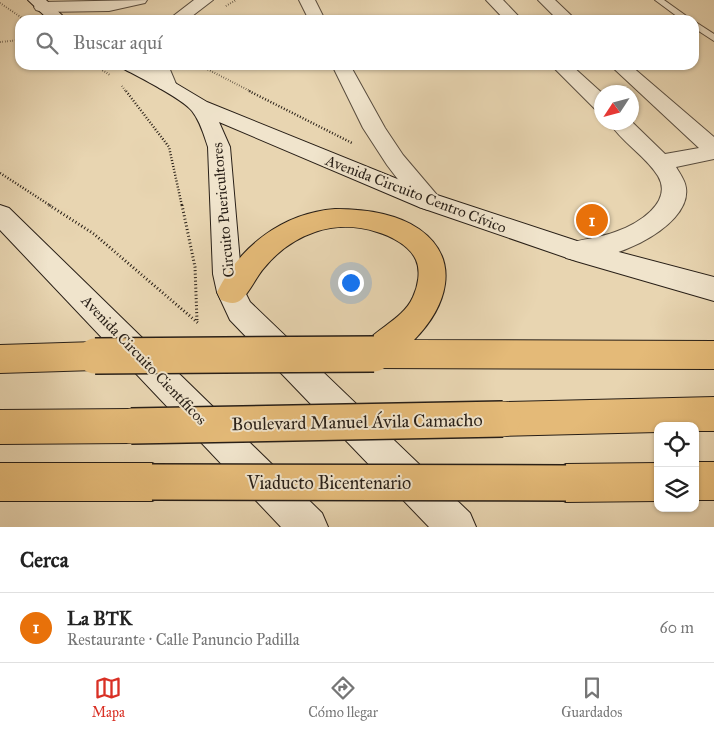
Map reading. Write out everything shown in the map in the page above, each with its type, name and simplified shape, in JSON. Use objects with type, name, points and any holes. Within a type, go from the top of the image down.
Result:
[{"type":"main road","points":[[39,3],[109,6],[139,0]]},
{"type":"main road","points":[[182,15],[205,0]]},
{"type":"main road","points":[[307,0],[314,15]]},
{"type":"main road","points":[[494,0],[509,15]]},
{"type":"main road","points":[[546,0],[562,15]]},
{"type":"main road","points":[[39,3],[52,15]]},
{"type":"main road","name":"Avenida Circuito Centro Cívico","points":[[140,70],[200,106],[428,201],[576,251],[714,290]]},
{"type":"main road","points":[[161,70],[166,84]]},
{"type":"main road","points":[[344,70],[374,128],[395,160],[428,201]]},
{"type":"main road","points":[[565,70],[594,97]]},
{"type":"main road","points":[[625,70],[714,150]]},
{"type":"main road","name":"Circuito Puericultores","points":[[200,106],[214,132],[219,147],[227,274],[231,292],[240,311],[456,527]]},
{"type":"main road","points":[[576,251],[624,239],[648,226],[664,213],[673,199],[672,181],[660,163],[627,130]]},
{"type":"main road","points":[[660,163],[714,150]]},
{"type":"main road","name":"Avenida Circuito Científicos","points":[[0,214],[308,527]]},
{"type":"main road","points":[[231,292],[261,254],[281,236],[305,224],[333,218],[356,217],[383,222],[402,230],[421,246],[432,262],[433,284],[427,302],[415,318],[374,354]]},
{"type":"main road","points":[[0,359],[95,356],[374,354],[714,355]]},
{"type":"main road","name":"Boulevard Manuel Ávila Camacho","points":[[0,427],[714,414]]},
{"type":"main road","points":[[699,481],[714,480]]},
{"type":"main road","name":"Viaducto Bicentenario","points":[[0,482],[566,484],[654,482]]},
{"type":"lane","points":[[659,0],[681,15]]},
{"type":"lane","points":[[699,28],[714,38]]},
{"type":"path","points":[[0,3],[18,15]]},
{"type":"path","points":[[0,42],[15,40]]},
{"type":"path","points":[[101,70],[110,76]]},
{"type":"path","points":[[209,70],[348,140],[376,158],[395,160]]},
{"type":"path","points":[[0,173],[94,234],[197,322],[195,267],[169,147],[119,81]]},
{"type":"place","name":"La BTK","points":[[592,220]]}]
